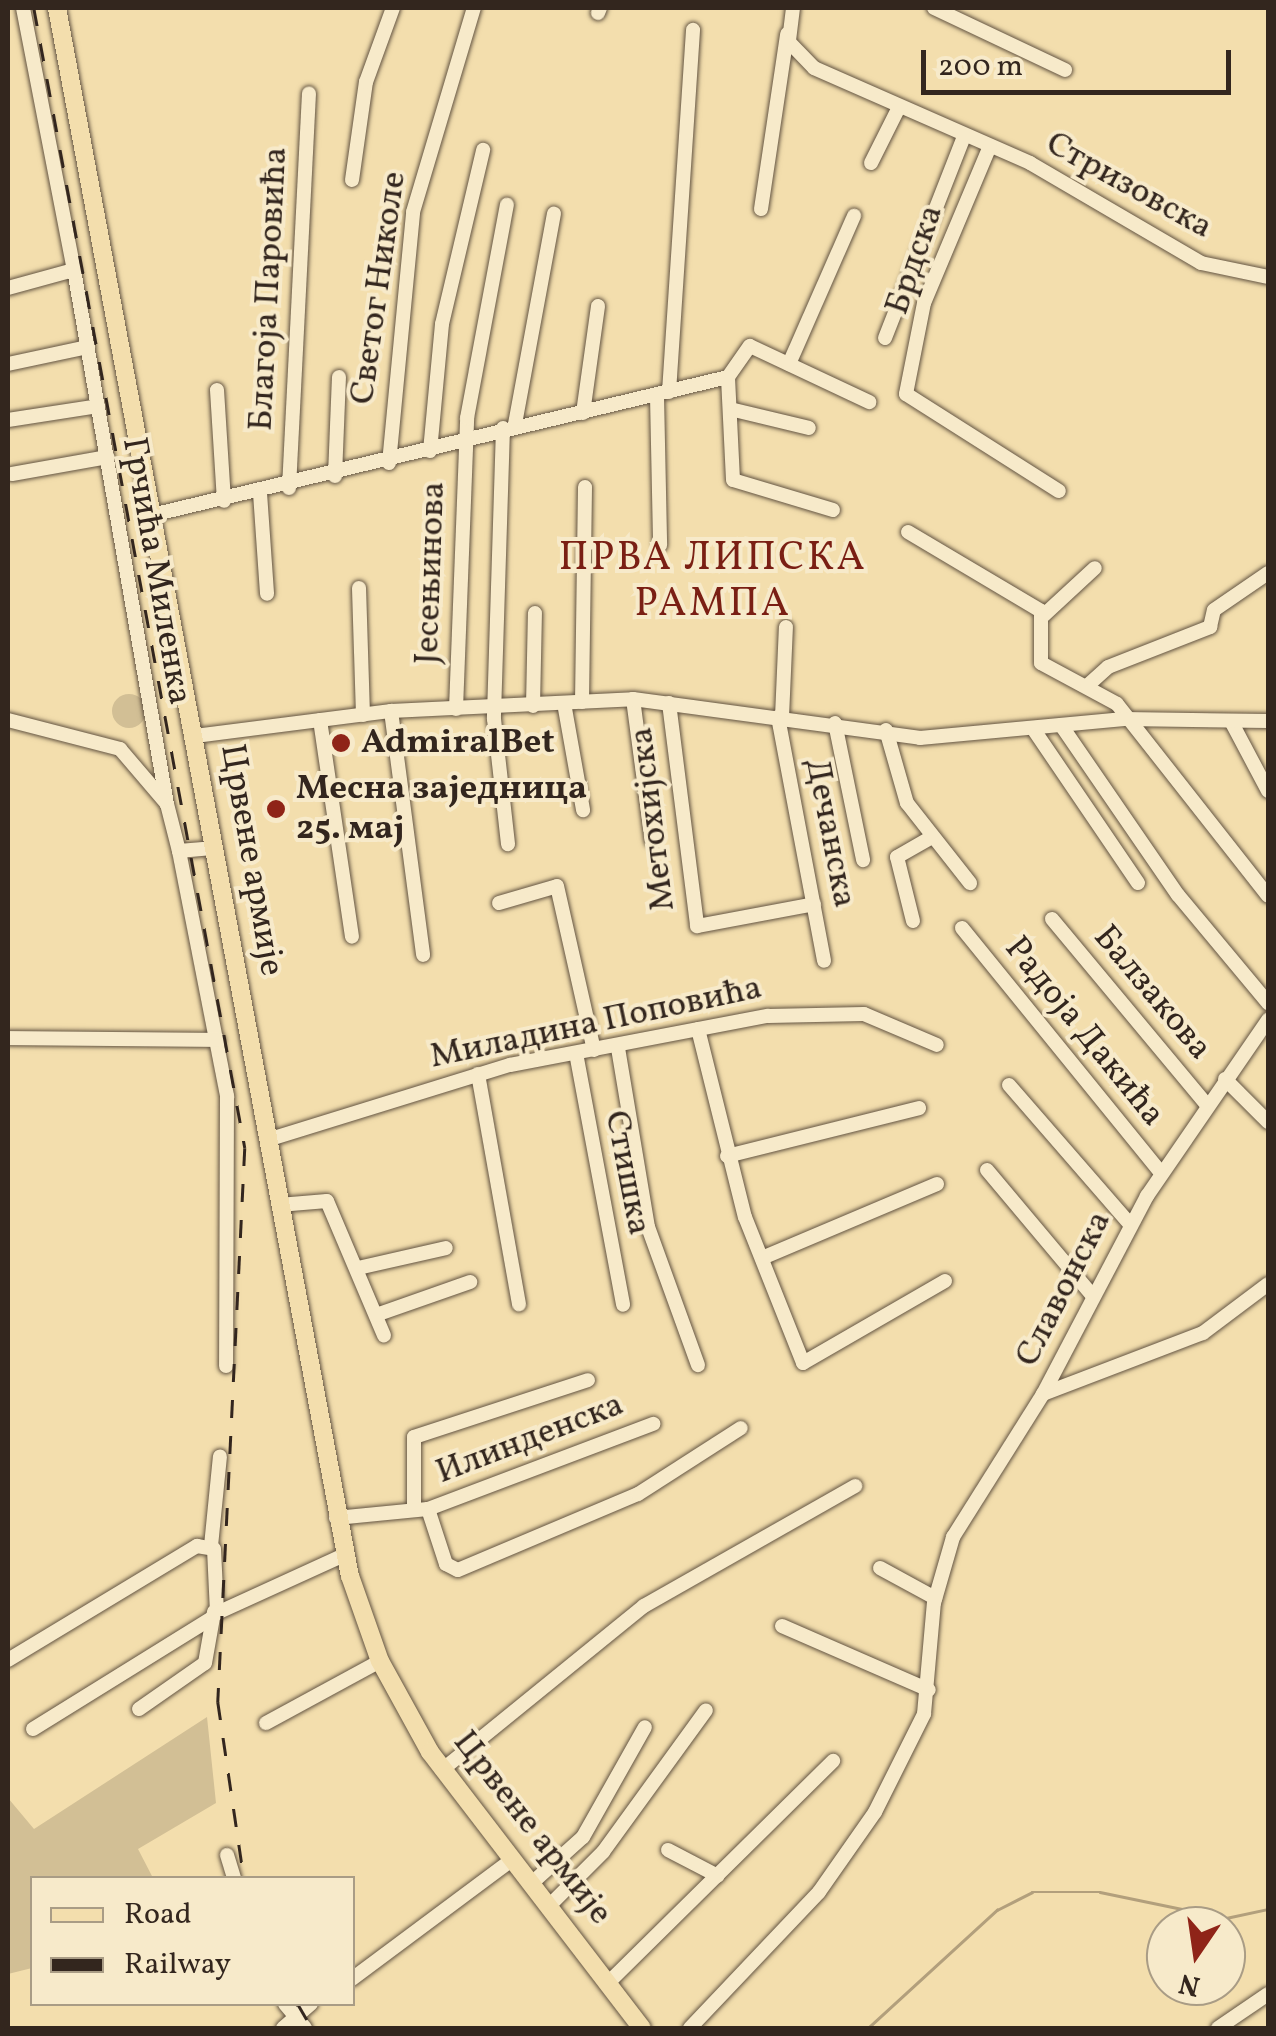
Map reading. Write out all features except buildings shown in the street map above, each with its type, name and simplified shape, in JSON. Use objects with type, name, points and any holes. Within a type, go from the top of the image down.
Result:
[{"type":"main road","name":"Црвене армије","points":[[57,8],[156,514],[344,1555],[380,1661],[442,1770],[533,1882],[642,2028]]},
{"type":"street","name":"Грчића Миленка","points":[[23,8],[88,346],[167,804],[218,1040],[232,1162],[226,1366]]},
{"type":"street","points":[[352,180],[366,82],[393,8]]},
{"type":"street","name":"Светог Николе","points":[[389,463],[412,212],[474,8]]},
{"type":"street","points":[[761,209],[792,8]]},
{"type":"street","points":[[934,8],[1064,70]]},
{"type":"street","points":[[660,545],[663,394],[694,30]]},
{"type":"street","name":"Стризовска","points":[[788,34],[801,60],[898,109],[990,146],[1201,263],[1268,277]]},
{"type":"street","name":"Благоја Паровића","points":[[288,488],[309,94]]},
{"type":"street","points":[[871,162],[898,109]]},
{"type":"street","points":[[885,338],[964,136]]},
{"type":"street","name":"Брдска","points":[[990,146],[924,303],[906,394],[1059,491]]},
{"type":"street","points":[[430,451],[442,324],[483,150]]},
{"type":"street","name":"Јесењинова","points":[[456,709],[465,440],[507,205]]},
{"type":"street","points":[[508,844],[495,710],[509,426],[554,214]]},
{"type":"street","points":[[789,364],[854,216]]},
{"type":"street","points":[[8,288],[74,270]]},
{"type":"street","points":[[583,413],[598,306]]},
{"type":"street","points":[[8,364],[88,346]]},
{"type":"street","points":[[833,510],[736,483],[728,377],[744,346],[869,402]]},
{"type":"street","points":[[335,476],[338,377]]},
{"type":"street","points":[[156,514],[288,488],[389,463],[509,426],[583,413],[728,377]]},
{"type":"street","points":[[216,390],[224,501]]},
{"type":"street","name":"Грчића Миленка","points":[[8,420],[98,406]]},
{"type":"street","points":[[730,410],[809,428]]},
{"type":"street","points":[[12,474],[107,457]]},
{"type":"street","points":[[582,702],[585,487]]},
{"type":"street","points":[[260,494],[267,594]]},
{"type":"street","points":[[908,532],[1044,615]]},
{"type":"street","points":[[1095,568],[1044,615],[1038,660],[1118,704],[1124,719],[1268,896]]},
{"type":"street","points":[[1087,686],[1108,667],[1210,627],[1216,608],[1268,573]]},
{"type":"street","points":[[359,588],[363,715]]},
{"type":"street","points":[[533,706],[536,614]]},
{"type":"street","name":"Дечанска","points":[[786,627],[780,717],[824,961]]},
{"type":"street","points":[[634,700],[652,841]]},
{"type":"street","points":[[195,736],[392,712],[495,710],[634,700],[970,738],[1124,719],[1268,721]]},
{"type":"street","points":[[564,703],[584,810]]},
{"type":"street","name":"Метохијска","points":[[669,703],[697,926],[814,904]]},
{"type":"street","points":[[392,712],[424,955]]},
{"type":"street","points":[[8,720],[106,741],[167,804]]},
{"type":"street","points":[[320,720],[352,937]]},
{"type":"street","points":[[835,723],[863,860]]},
{"type":"street","points":[[1232,723],[1268,791]]},
{"type":"street","points":[[1061,726],[1178,895],[1268,1003]]},
{"type":"street","points":[[886,730],[907,802],[970,883]]},
{"type":"street","points":[[1034,730],[1138,883]]},
{"type":"street","points":[[913,921],[896,860],[932,837]]},
{"type":"street","points":[[179,851],[215,848]]},
{"type":"street","points":[[499,902],[557,886],[594,1050]]},
{"type":"street","name":"Балзакова","points":[[1052,919],[1207,1104]]},
{"type":"street","name":"Радоја Дакића","points":[[962,928],[1161,1173]]},
{"type":"street","name":"Миладина Поповића","points":[[267,1140],[478,1074],[698,1029],[836,1011],[894,1022],[937,1045]]},
{"type":"street","name":"Славонска","points":[[690,2028],[845,1858],[910,1749],[929,1690],[935,1598],[954,1536],[1043,1394],[1091,1294],[1161,1173],[1268,1020]]},
{"type":"street","points":[[698,1029],[727,1156],[762,1258],[806,1364],[944,1282]]},
{"type":"street","points":[[8,1038],[218,1040]]},
{"type":"street","points":[[618,1048],[643,1205],[698,1364]]},
{"type":"street","name":"Стишка","points":[[576,1052],[623,1305]]},
{"type":"street","points":[[478,1074],[518,1304]]},
{"type":"street","points":[[1225,1079],[1268,1122]]},
{"type":"street","points":[[1009,1085],[1130,1224]]},
{"type":"street","points":[[727,1156],[919,1108]]},
{"type":"street","points":[[987,1170],[1091,1294]]},
{"type":"street","points":[[762,1258],[938,1184]]},
{"type":"street","points":[[278,1205],[324,1198],[358,1268],[384,1336]]},
{"type":"street","points":[[358,1268],[446,1248]]},
{"type":"street","points":[[376,1315],[470,1282]]},
{"type":"street","points":[[1043,1394],[1203,1333],[1268,1284]]},
{"type":"street","points":[[588,1380],[414,1437],[421,1509],[446,1564],[458,1570],[638,1494],[741,1428]]},
{"type":"street","name":"Илинденска","points":[[336,1518],[421,1509],[653,1424]]},
{"type":"street","points":[[139,1708],[206,1664],[213,1615],[211,1546],[220,1456]]},
{"type":"street","points":[[442,1770],[644,1606],[855,1486]]},
{"type":"street","points":[[8,1660],[211,1546]]},
{"type":"street","points":[[32,1729],[213,1615],[344,1555]]},
{"type":"street","points":[[880,1568],[935,1598]]},
{"type":"street","points":[[782,1626],[929,1690]]},
{"type":"street","points":[[266,1724],[380,1661]]},
{"type":"street","points":[[550,1904],[603,1852],[706,1710]]},
{"type":"street","points":[[533,1882],[583,1837],[645,1727]]},
{"type":"street","points":[[610,1982],[834,1760]]},
{"type":"street","points":[[668,1850],[718,1876]]},
{"type":"street","points":[[227,1855],[233,1876]]},
{"type":"street","points":[[355,1976],[513,1858]]},
{"type":"street","points":[[1218,2028],[1268,1994]]},
{"type":"shaded area","points":[[129,694],[141,699],[146,711],[141,723],[129,728],[117,723],[112,711],[117,699]]},
{"type":"shaded area","points":[[207,1717],[216,1803],[138,1849],[152,1876],[30,1876],[30,1968],[8,1974],[8,1798],[34,1829]]},
{"type":"waterway","points":[[868,2028],[997,1910],[1032,1892],[1100,1892],[1226,1918],[1268,1909]]},
{"type":"railway","points":[[34,8],[245,1148],[218,1702],[244,1876]]},
{"type":"railway","points":[[299,2006],[312,2028]]},
{"type":"place","name":"AdmiralBet","points":[[341,743]]},
{"type":"place","name":"Месна заједница 25. мај","points":[[276,809]]},
{"type":"district","name":"ПРВА ЛИПСКА РАМПА","points":[[713,582]]}]
